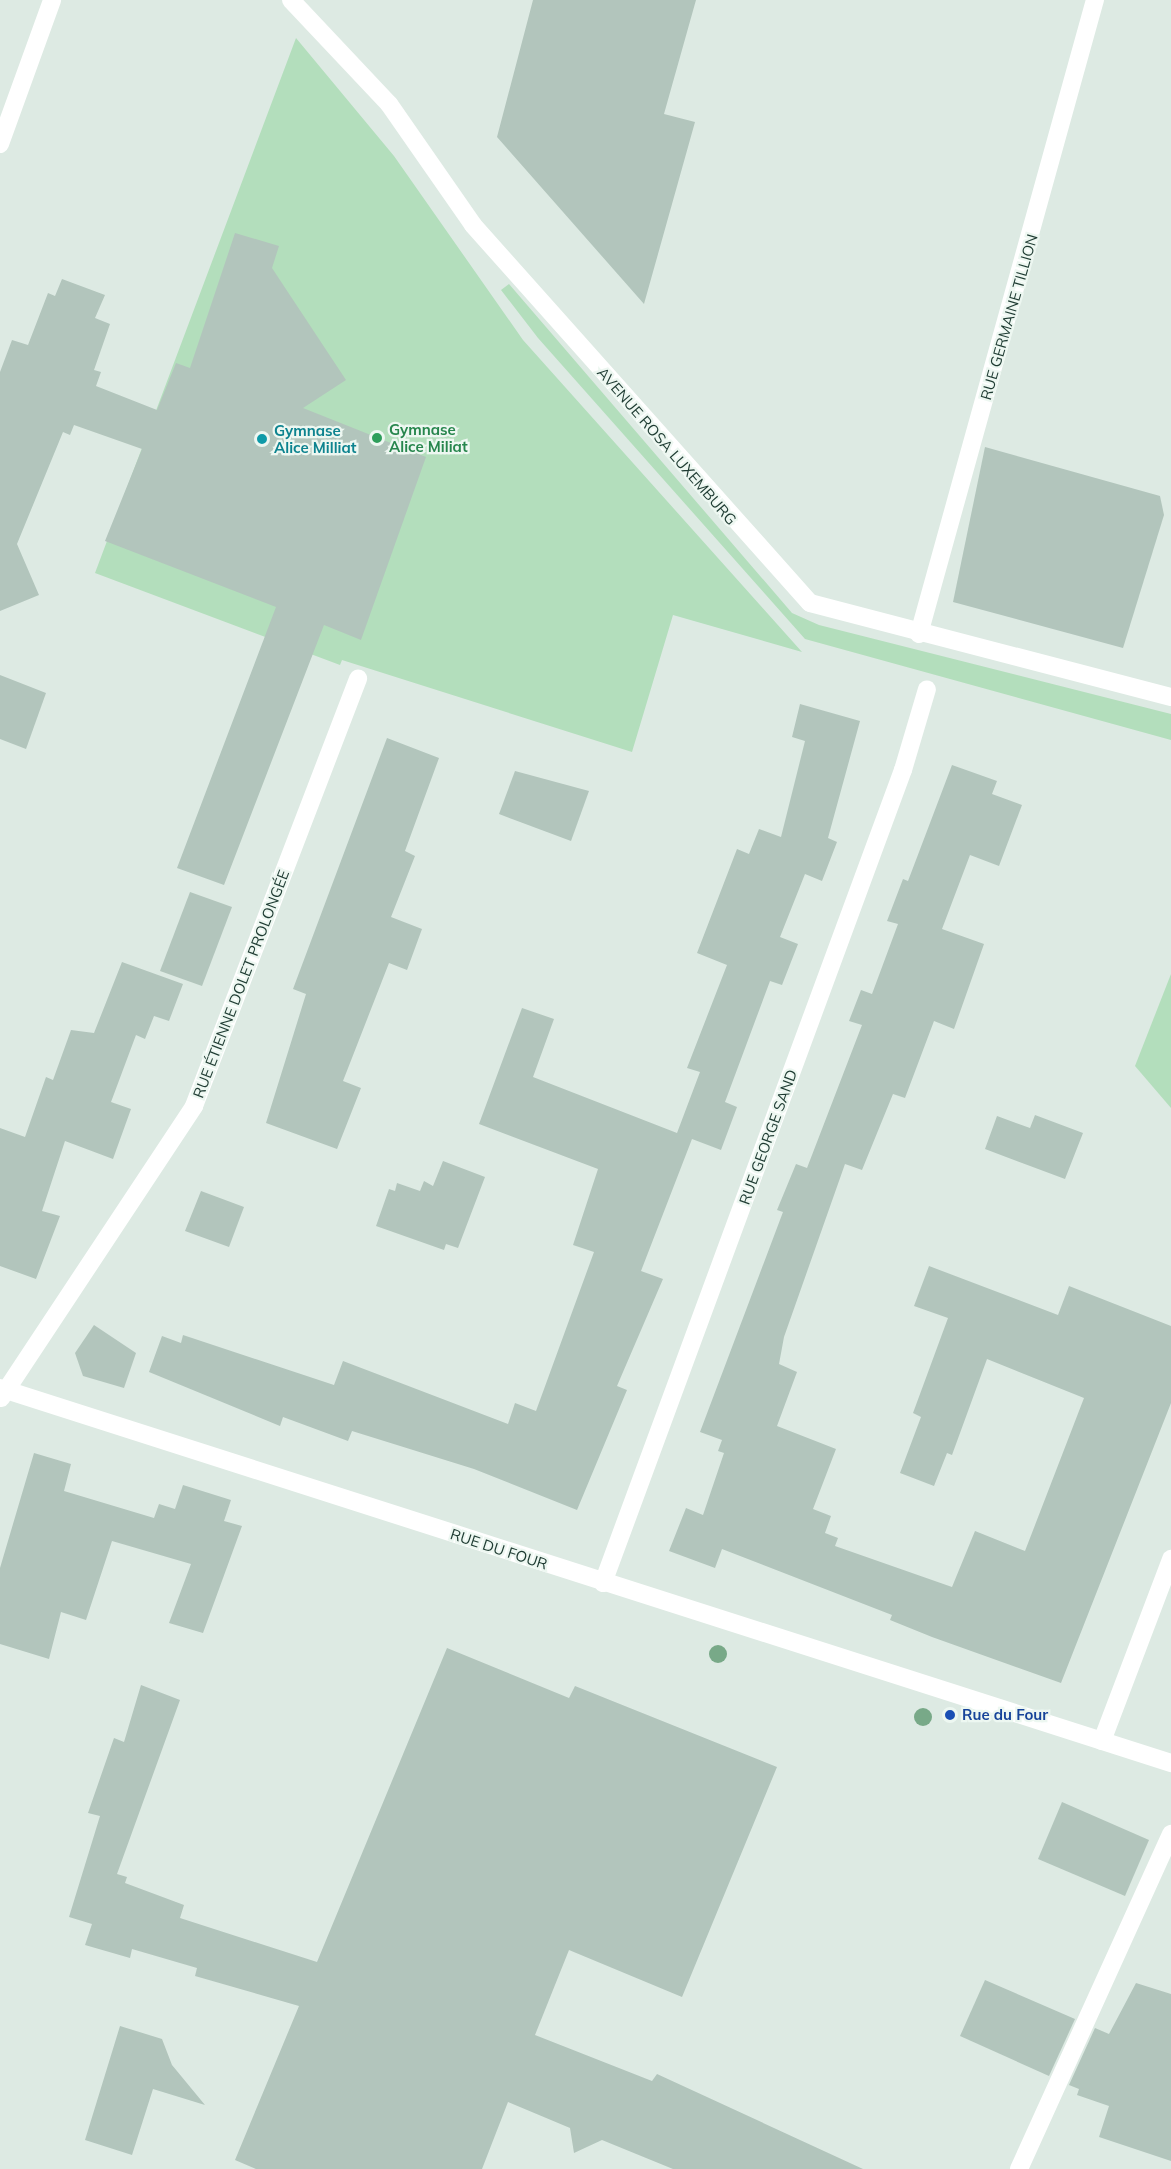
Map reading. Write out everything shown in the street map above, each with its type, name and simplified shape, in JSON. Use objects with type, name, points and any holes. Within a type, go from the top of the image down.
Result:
[{"type":"street","points":[[0,144],[52,0]]},
{"type":"street","name":"AVENUE ROSA LUXEMBURG","points":[[291,0],[389,104],[473,225],[810,603],[919,634],[1171,697]]},
{"type":"street","name":"RUE GERMAINE TILLION","points":[[919,634],[1095,0]]},
{"type":"street","name":"RUE ÉTIENNE DOLET PROLONGÉE","points":[[2,1392],[194,1106],[358,678]]},
{"type":"street","name":"RUE GEORGE SAND","points":[[603,1583],[903,770],[927,689]]},
{"type":"street","name":"RUE DU FOUR","points":[[2,1392],[1171,1763]]},
{"type":"street","points":[[1102,1741],[1171,1560]]},
{"type":"street","points":[[1019,2169],[1171,1834]]},
{"type":"green space","name":"Gymnase Alice Miliat","points":[[296,38],[394,156],[523,340],[802,652],[673,615],[632,752],[342,660],[340,665],[95,573]]},
{"type":"green space","points":[[509,284],[792,613],[819,625],[1171,714],[1171,740],[805,639],[538,338],[501,290]]},
{"type":"green space","points":[[1171,974],[1171,1108],[1135,1066]]},
{"type":"building","points":[[533,0],[696,0],[664,114],[695,122],[644,304],[497,137]]},
{"type":"building","name":"Gymnase Alice Milliat","points":[[235,233],[279,246],[272,268],[346,380],[303,408],[426,457],[361,640],[324,625],[224,885],[177,868],[276,607],[105,541],[142,449],[74,425],[70,435],[63,432],[17,544],[39,595],[0,611],[0,372],[12,340],[28,345],[48,293],[55,296],[62,279],[105,295],[95,318],[110,324],[94,370],[101,372],[96,386],[157,410],[176,363],[190,368]]},
{"type":"building","points":[[985,447],[1160,496],[1164,515],[1123,648],[953,602]]},
{"type":"building","points":[[0,675],[46,693],[26,749],[0,739]]},
{"type":"building","points":[[800,704],[860,721],[828,838],[837,842],[822,881],[805,874],[780,937],[798,944],[782,985],[770,981],[725,1102],[737,1107],[721,1150],[692,1139],[641,1271],[663,1279],[617,1386],[627,1390],[577,1510],[474,1469],[352,1431],[348,1441],[283,1417],[280,1426],[149,1372],[162,1336],[181,1343],[183,1335],[334,1385],[343,1361],[508,1424],[515,1403],[536,1411],[594,1252],[573,1245],[598,1169],[479,1124],[522,1008],[554,1019],[533,1077],[677,1133],[700,1072],[687,1068],[727,965],[697,953],[737,849],[749,854],[759,829],[781,837],[805,741],[792,737]]},
{"type":"building","points":[[387,738],[439,758],[405,851],[415,856],[391,917],[422,929],[407,970],[389,963],[343,1081],[361,1088],[337,1149],[266,1123],[306,994],[293,989]]},
{"type":"building","points":[[952,765],[997,781],[992,794],[1022,805],[999,866],[970,855],[942,929],[984,944],[954,1029],[934,1021],[905,1098],[893,1094],[862,1170],[845,1164],[784,1337],[779,1364],[797,1372],[777,1426],[836,1449],[813,1509],[831,1516],[825,1533],[838,1538],[835,1546],[952,1587],[975,1531],[1025,1551],[1084,1398],[987,1359],[952,1455],[947,1453],[934,1486],[900,1473],[921,1417],[913,1413],[948,1318],[914,1306],[929,1266],[1058,1315],[1069,1286],[1171,1326],[1171,1403],[1061,1683],[932,1637],[890,1620],[892,1615],[722,1549],[715,1568],[669,1551],[686,1508],[703,1515],[724,1453],[718,1451],[722,1440],[700,1432],[783,1212],[777,1210],[796,1164],[807,1168],[862,1025],[849,1021],[861,990],[872,994],[898,924],[887,921],[903,879],[908,881]]},
{"type":"building","points":[[515,771],[589,791],[571,841],[499,814]]},
{"type":"building","points":[[190,892],[232,907],[202,986],[160,971]]},
{"type":"building","points":[[122,962],[183,984],[169,1021],[154,1016],[145,1039],[136,1035],[111,1102],[131,1109],[113,1159],[65,1141],[42,1211],[60,1216],[36,1279],[0,1266],[0,1128],[25,1137],[46,1077],[53,1080],[71,1030],[94,1033]]},
{"type":"building","points":[[1035,1115],[1083,1133],[1065,1179],[985,1149],[997,1116],[1030,1128]]},
{"type":"building","points":[[443,1161],[485,1177],[458,1248],[446,1244],[444,1250],[376,1226],[389,1189],[395,1191],[397,1183],[420,1191],[424,1181],[433,1186]]},
{"type":"building","points":[[201,1191],[244,1207],[229,1247],[185,1231]]},
{"type":"building","points":[[94,1325],[136,1353],[124,1388],[83,1376],[75,1353]]},
{"type":"building","points":[[34,1453],[71,1464],[64,1491],[154,1518],[159,1504],[175,1509],[183,1485],[231,1500],[224,1521],[242,1526],[203,1633],[169,1623],[191,1564],[112,1541],[86,1620],[61,1612],[49,1659],[0,1644],[0,1568]]},
{"type":"building","points":[[447,1648],[569,1698],[575,1686],[777,1767],[682,1997],[569,1950],[535,2035],[652,2081],[657,2074],[863,2169],[673,2169],[602,2140],[574,2153],[570,2128],[508,2102],[482,2169],[256,2169],[235,2160],[299,2006],[195,1976],[197,1968],[132,1949],[130,1958],[85,1945],[92,1924],[69,1917],[100,1816],[88,1813],[114,1738],[124,1742],[141,1685],[180,1700],[117,1874],[127,1877],[125,1883],[184,1905],[180,1918],[317,1962]]},
{"type":"building","points":[[1062,1802],[1149,1840],[1125,1896],[1038,1859]]},
{"type":"building","points":[[985,1980],[1075,2019],[1049,2076],[960,2036]]},
{"type":"building","points":[[1136,1983],[1171,1994],[1171,2161],[1099,2137],[1109,2106],[1077,2095],[1079,2089],[1069,2085],[1095,2028],[1109,2034]]},
{"type":"building","points":[[120,2026],[162,2039],[172,2065],[205,2105],[153,2089],[132,2155],[85,2140]]},
{"type":"place","name":"Gymnase Alice Miliat","points":[[377,438]]},
{"type":"place","name":"Gymnase Alice Milliat","points":[[262,439]]},
{"type":"place","name":"Rue du Four","points":[[950,1715]]}]
